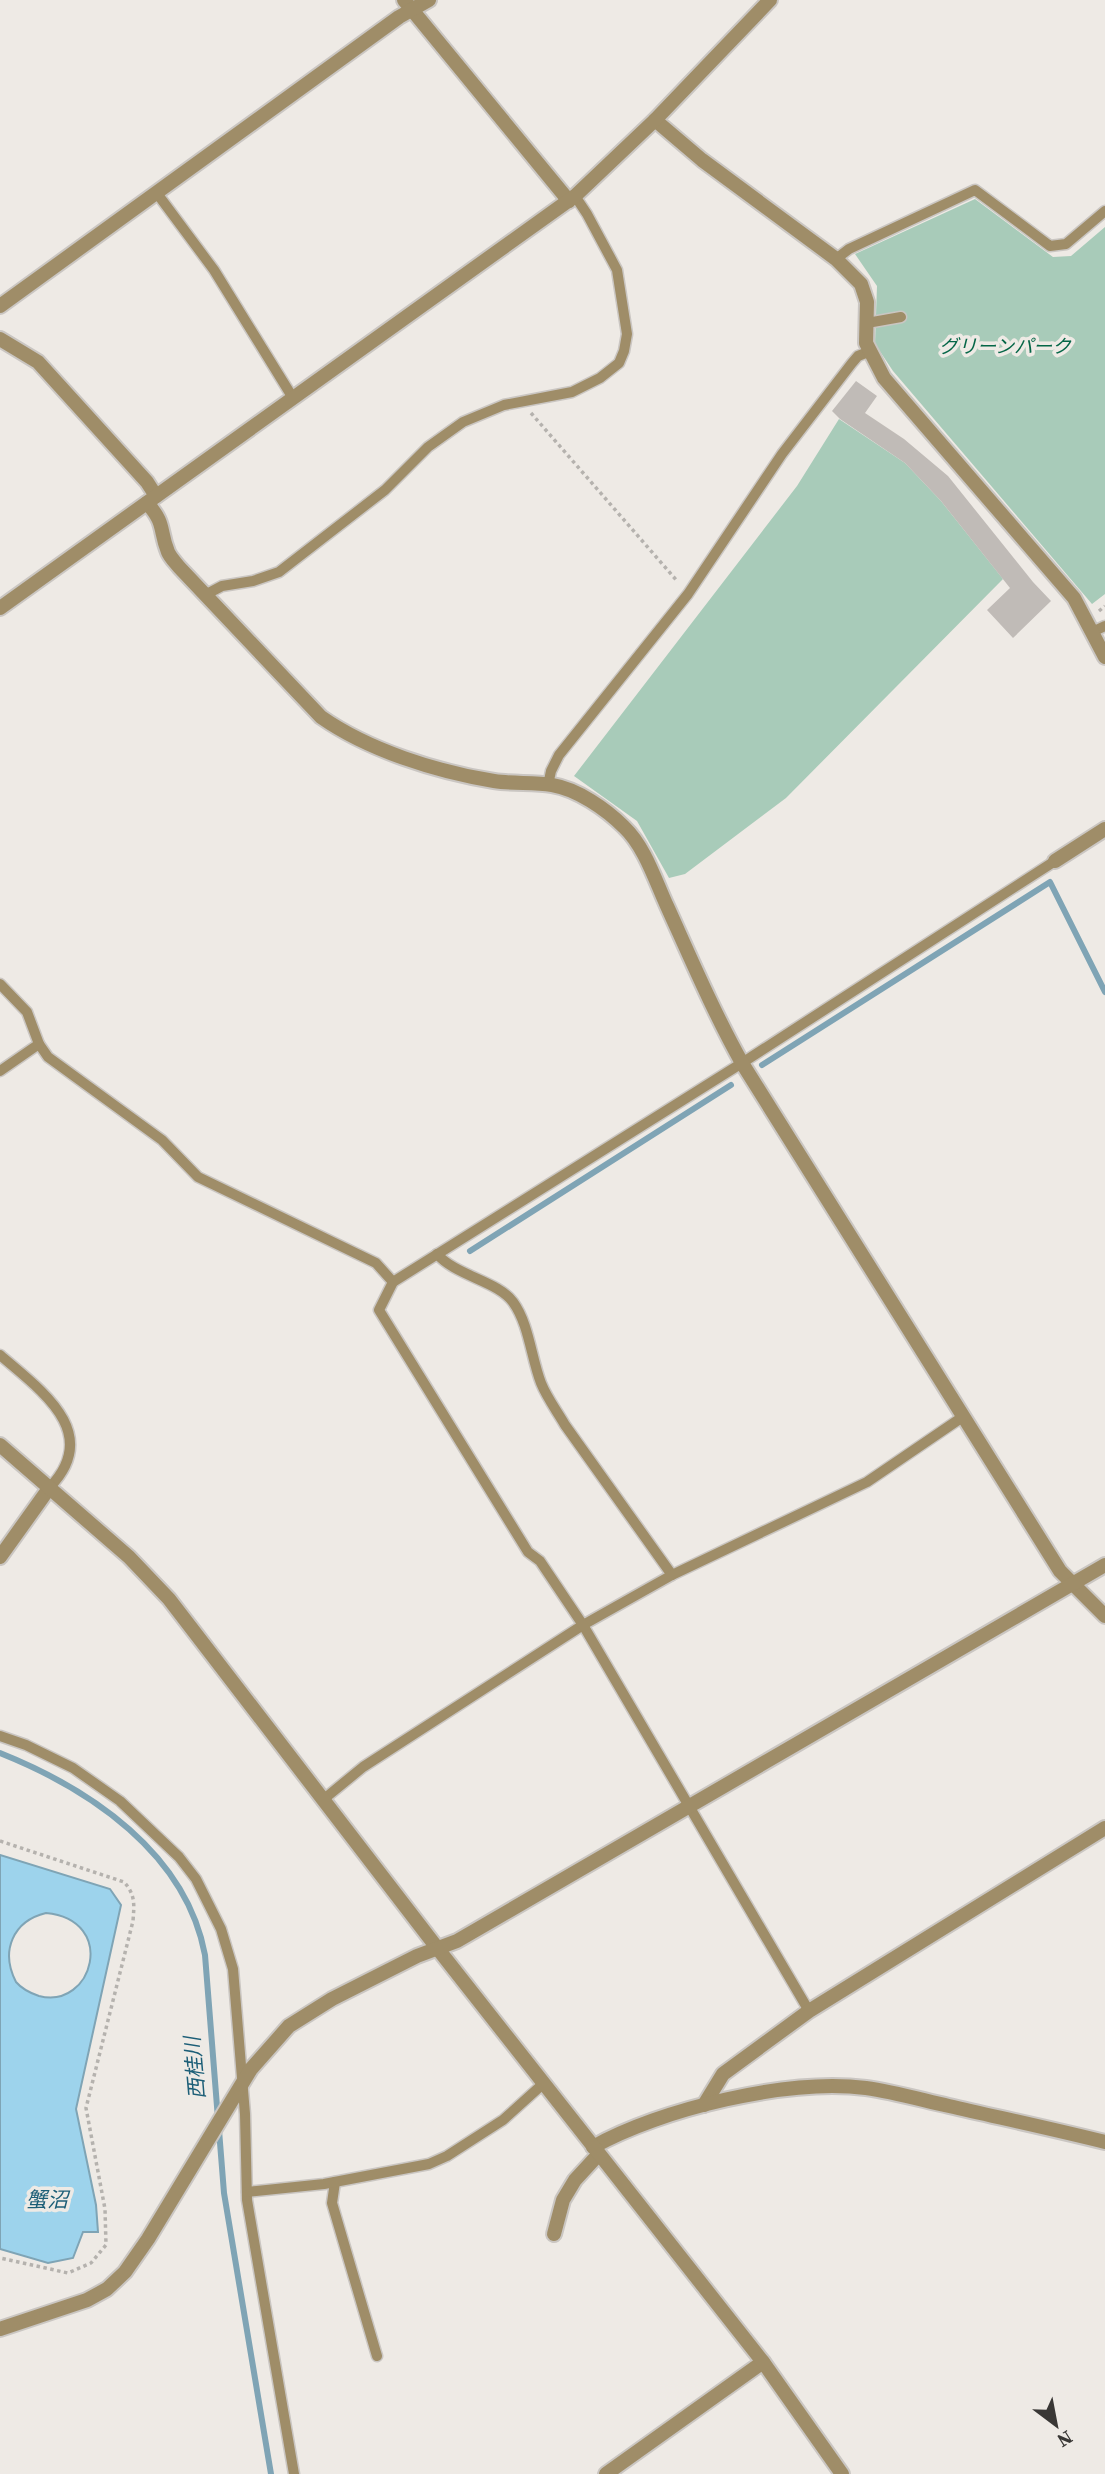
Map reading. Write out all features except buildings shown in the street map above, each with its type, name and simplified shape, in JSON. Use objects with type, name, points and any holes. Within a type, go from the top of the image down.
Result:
[{"type":"street","points":[[0,306],[407,5],[429,0]]},
{"type":"street","points":[[0,608],[572,198],[655,120],[770,0]]},
{"type":"street","points":[[407,5],[572,198]]},
{"type":"street","points":[[655,120],[702,160],[836,259],[861,284],[867,302],[868,352],[884,378],[1074,598],[1098,629],[1105,657]]},
{"type":"street","points":[[0,339],[38,362],[147,482],[163,525],[169,553],[205,595],[321,717],[338,729],[418,762],[495,782],[548,785],[576,793],[609,814],[632,836],[648,864],[726,1035],[742,1063],[1060,1571],[1105,1616]]},
{"type":"street","points":[[1055,861],[1105,829]]},
{"type":"street","points":[[0,1446],[130,1557],[169,1599],[596,2151],[763,2362],[842,2474]]},
{"type":"street","points":[[0,1557],[50,1487]]},
{"type":"street","points":[[0,2329],[87,2300],[117,2281],[135,2259],[239,2088],[271,2043],[299,2018],[417,1956],[457,1941],[1105,1565]]},
{"type":"street","points":[[704,2105],[723,2074],[810,2011],[1105,1828]]},
{"type":"street","points":[[554,2234],[563,2200],[575,2180],[596,2151],[617,2134],[704,2105],[753,2094],[803,2089],[866,2088],[1105,2142]]},
{"type":"street","points":[[607,2474],[763,2362]]},
{"type":"lane","points":[[836,259],[849,249],[975,190],[1050,246],[1066,244],[1105,211]]},
{"type":"lane","points":[[156,192],[214,271],[293,398]]},
{"type":"lane","points":[[205,595],[222,586],[253,581],[279,572],[385,490],[414,460],[444,434],[463,422],[487,411],[572,392],[619,363],[627,334],[617,270],[587,214],[572,198]]},
{"type":"lane","points":[[867,323],[901,317]]},
{"type":"lane","points":[[548,785],[559,755],[688,594],[782,453],[852,363],[858,356],[868,352]]},
{"type":"lane","points":[[810,2011],[583,1625],[540,1561],[528,1552],[379,1310],[393,1282],[742,1063],[1055,861]]},
{"type":"lane","points":[[0,984],[27,1012],[39,1044],[48,1057],[162,1140],[198,1177],[376,1263],[393,1282]]},
{"type":"lane","points":[[0,1071],[39,1044]]},
{"type":"lane","points":[[437,1254],[446,1264],[512,1299],[549,1399],[672,1575]]},
{"type":"lane","points":[[0,1354],[52,1400],[63,1418],[69,1446],[66,1462],[60,1477],[50,1487]]},
{"type":"lane","points":[[324,1799],[363,1768],[583,1625],[672,1575],[867,1482],[964,1416]]},
{"type":"lane","points":[[0,1736],[53,1758],[89,1777],[120,1801],[157,1834],[196,1879],[216,1919],[233,1969],[239,2088],[245,2114],[247,2192],[294,2474]]},
{"type":"lane","points":[[247,2192],[335,2182],[411,2169],[447,2156],[503,2120],[544,2083]]},
{"type":"lane","points":[[335,2182],[332,2203],[377,2356]]},
{"type":"path","points":[[525,401],[530,412],[688,594]]},
{"type":"path","points":[[0,1841],[124,1882],[134,1896],[134,1922],[86,2108],[105,2209],[106,2245],[91,2263],[68,2273],[0,2258]]},
{"type":"green space","name":"グリーンパーク","points":[[975,199],[1053,257],[1071,256],[1105,227],[1105,594],[1092,604],[893,371],[875,344],[877,286],[855,254]]},
{"type":"green space","points":[[839,419],[905,463],[941,501],[1003,579],[786,798],[685,874],[669,878],[637,821],[574,776],[797,486]]},
{"type":"water","name":"蟹沼","points":[[0,1855],[110,1889],[121,1905],[76,2109],[96,2205],[98,2232],[83,2232],[73,2258],[48,2263],[0,2249]],"holes":[[[46,1913],[69,1919],[83,1931],[90,1946],[90,1962],[84,1978],[73,1990],[58,1997],[39,1996],[26,1991],[16,1982],[9,1959],[13,1939],[18,1930],[25,1923]]]},
{"type":"waterway","points":[[762,1065],[1050,882],[1105,992]]},
{"type":"waterway","points":[[470,1251],[731,1085]]},
{"type":"waterway","name":"西桂川","points":[[0,1753],[67,1785],[99,1806],[129,1829],[156,1856],[178,1885],[194,1919],[205,1955],[218,2119]]},
{"type":"waterway","name":"西桂川","points":[[219,2130],[224,2193],[271,2474]]}]
